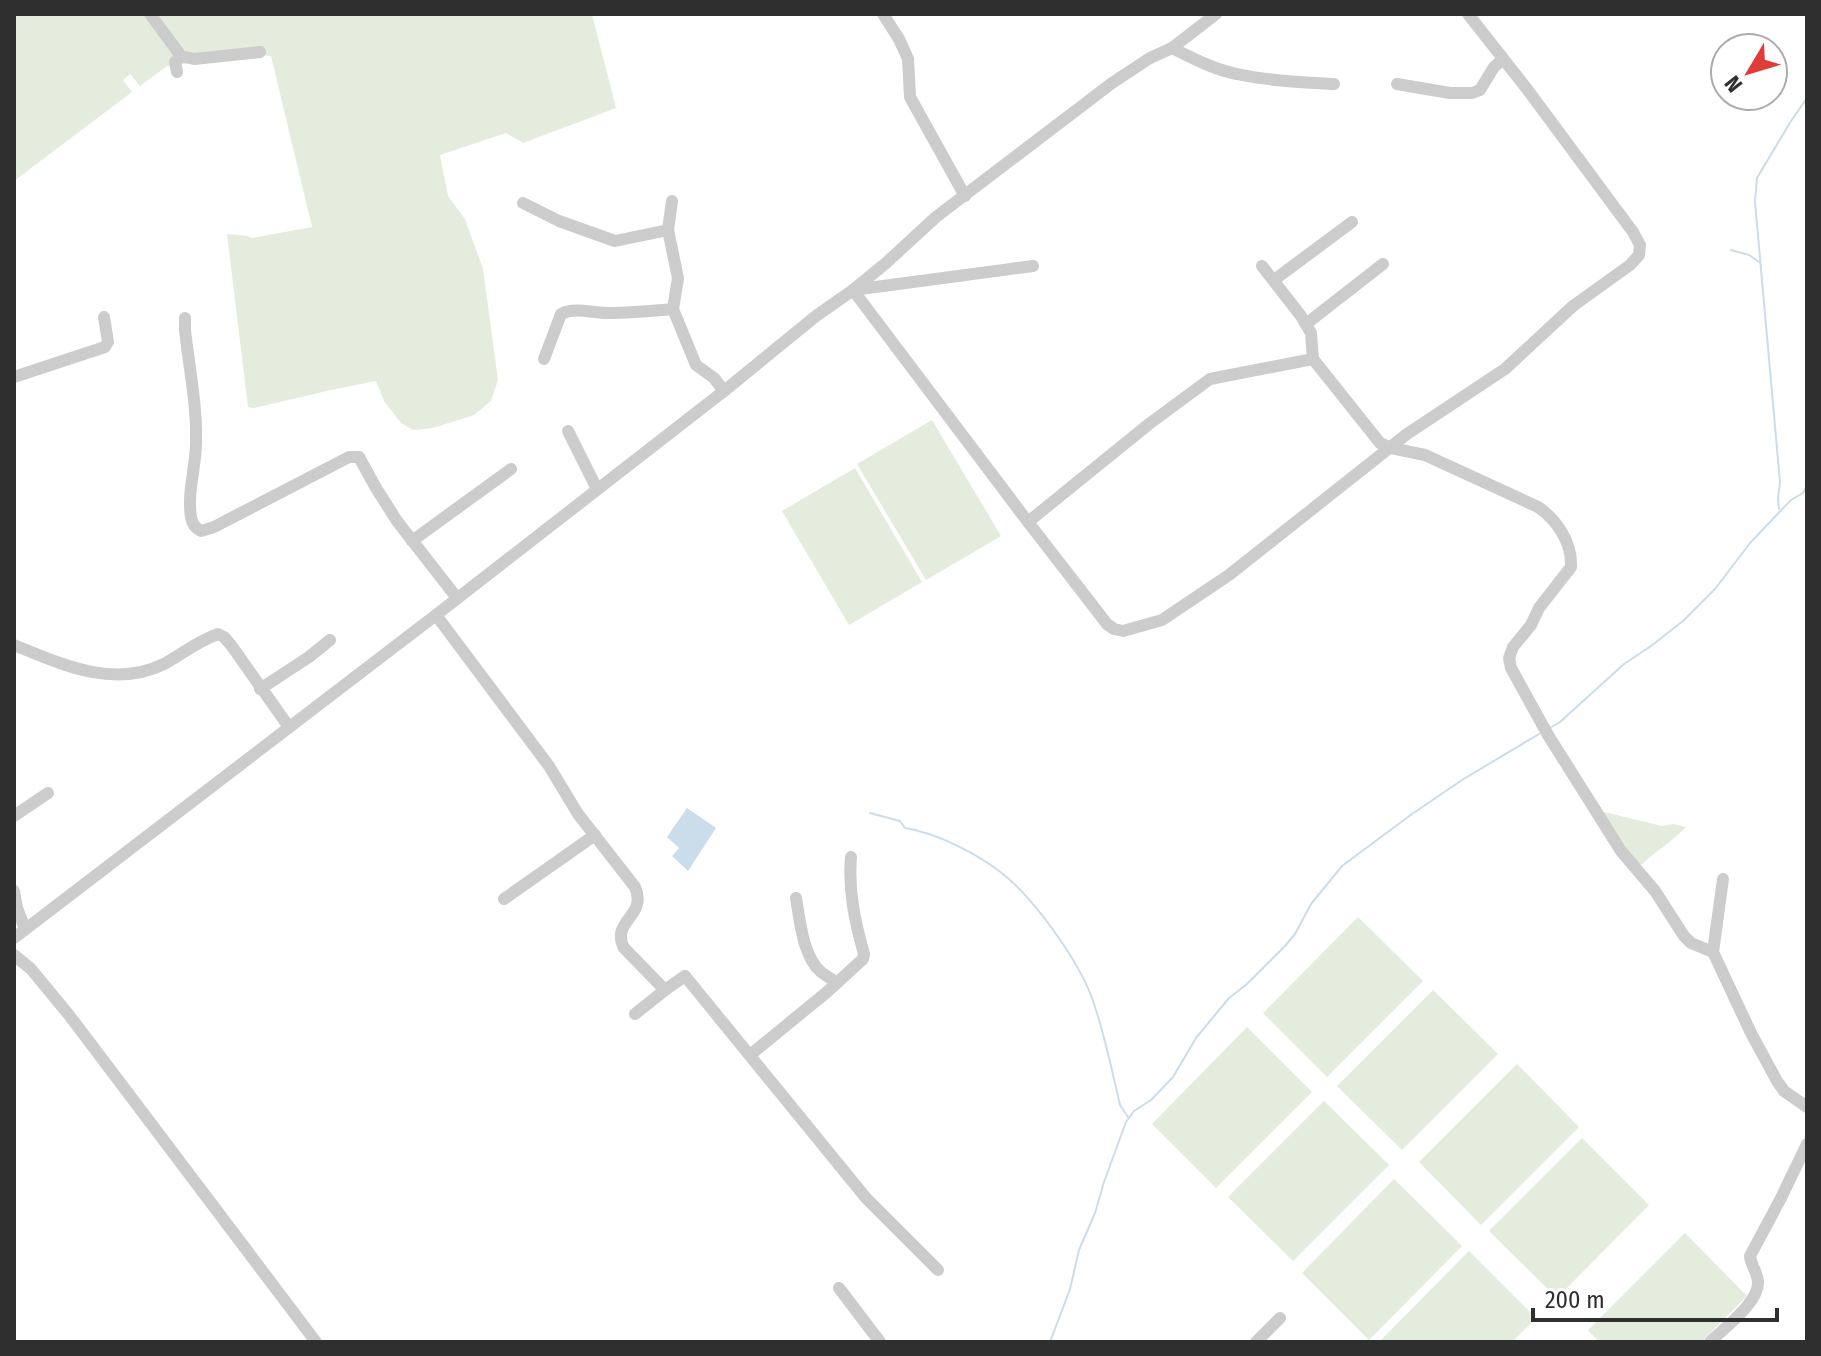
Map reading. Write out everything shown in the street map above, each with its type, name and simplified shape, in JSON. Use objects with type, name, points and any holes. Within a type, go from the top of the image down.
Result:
[{"type":"street","points":[[150,14],[181,56],[194,59],[260,52]]},
{"type":"street","points":[[883,14],[908,59],[910,97],[965,196]]},
{"type":"street","points":[[14,938],[724,391],[886,263],[936,217],[1112,83],[1150,58],[1172,48],[1216,14]]},
{"type":"street","points":[[853,290],[1107,624],[1123,631],[1162,620],[1229,575],[1407,434],[1505,369],[1573,306],[1619,274],[1639,255],[1640,245],[1633,232],[1468,14]]},
{"type":"street","points":[[1172,48],[1235,74],[1334,84]]},
{"type":"street","points":[[177,72],[175,62],[181,56]]},
{"type":"street","points":[[1397,84],[1450,93],[1472,93],[1480,90],[1494,67],[1503,59]]},
{"type":"street","points":[[672,201],[668,230],[678,278],[673,309],[696,365],[714,378],[724,391]]},
{"type":"street","points":[[523,203],[559,221],[615,241],[668,230]]},
{"type":"street","points":[[1274,280],[1352,222]]},
{"type":"street","points":[[1306,324],[1383,264]]},
{"type":"street","points":[[853,290],[1033,266]]},
{"type":"street","points":[[1262,266],[1311,333],[1313,359],[1380,443],[1425,455],[1538,507],[1550,515],[1559,527],[1572,558],[1571,567],[1513,647],[1509,658],[1511,668],[1545,730],[1621,851],[1655,891],[1684,936],[1691,943],[1713,952]]},
{"type":"street","points":[[544,359],[561,314],[566,311],[603,313],[673,309]]},
{"type":"street","points":[[14,377],[105,347],[108,342],[104,317]]},
{"type":"street","points":[[185,318],[196,418],[190,493],[191,521],[196,529],[201,531],[214,527],[349,457],[359,457],[412,541],[457,598]]},
{"type":"street","points":[[1028,522],[1210,379],[1313,359]]},
{"type":"street","points":[[568,431],[597,489]]},
{"type":"street","points":[[412,541],[511,469]]},
{"type":"street","points":[[436,615],[549,766],[578,814],[635,887],[639,896],[636,910],[622,928],[620,940],[665,990]]},
{"type":"street","points":[[14,645],[92,673],[117,675],[162,664],[218,634],[231,645],[289,727]]},
{"type":"street","points":[[260,689],[330,640]]},
{"type":"street","points":[[14,816],[48,793]]},
{"type":"street","points":[[504,899],[595,835]]},
{"type":"street","points":[[750,1055],[861,962],[864,954],[851,900],[851,857]]},
{"type":"street","points":[[1723,879],[1713,952],[1777,1081],[1784,1091],[1807,1107]]},
{"type":"street","points":[[14,891],[25,929]]},
{"type":"street","points":[[796,898],[803,940],[814,964],[837,983]]},
{"type":"street","points":[[14,955],[31,969],[69,1015],[316,1342]]},
{"type":"street","points":[[635,1014],[685,976],[866,1198],[938,1270]]},
{"type":"street","points":[[1710,1342],[1755,1295],[1758,1280],[1750,1264],[1750,1256],[1807,1144]]},
{"type":"street","points":[[839,1288],[880,1342]]},
{"type":"street","points":[[1256,1342],[1280,1318]]},
{"type":"shaded area","points":[[14,14],[592,14],[616,108],[523,143],[506,133],[440,155],[448,196],[465,219],[483,269],[498,380],[491,401],[474,415],[433,428],[413,430],[401,423],[384,401],[376,381],[248,407],[227,234],[252,238],[312,227],[271,56],[167,66],[140,86],[130,74],[123,80],[132,92],[14,181]]},
{"type":"shaded area","points":[[932,420],[1001,536],[926,580],[857,464]]},
{"type":"shaded area","points":[[855,468],[922,582],[849,625],[782,511]]},
{"type":"shaded area","points":[[1604,812],[1662,826],[1673,824],[1686,827],[1639,865],[1601,814]]},
{"type":"shaded area","points":[[1358,917],[1423,981],[1327,1077],[1263,1013]]},
{"type":"shaded area","points":[[1433,990],[1498,1054],[1402,1150],[1337,1086]]},
{"type":"shaded area","points":[[1247,1027],[1312,1092],[1216,1188],[1152,1124]]},
{"type":"shaded area","points":[[1517,1064],[1579,1127],[1481,1225],[1419,1162]]},
{"type":"shaded area","points":[[1324,1101],[1389,1165],[1293,1261],[1228,1197]]},
{"type":"shaded area","points":[[1582,1138],[1649,1205],[1557,1298],[1489,1231]]},
{"type":"shaded area","points":[[1394,1179],[1462,1246],[1369,1340],[1302,1273]]},
{"type":"shaded area","points":[[1685,1233],[1747,1296],[1701,1342],[1599,1342],[1588,1330]]},
{"type":"shaded area","points":[[1469,1251],[1536,1318],[1512,1342],[1379,1342]]},
{"type":"water","points":[[687,808],[716,828],[688,871],[672,856],[679,848],[667,837]]},
{"type":"waterway","points":[[1779,509],[1780,482],[1755,202],[1757,178],[1807,98]]},
{"type":"waterway","points":[[1731,250],[1749,255],[1759,262]]},
{"type":"waterway","points":[[1548,729],[1560,722],[1624,664],[1683,621],[1715,589],[1750,543],[1791,500],[1803,493],[1807,485]]},
{"type":"waterway","points":[[1050,1342],[1070,1289],[1079,1250],[1126,1122],[1134,1111],[1151,1100],[1173,1077],[1196,1038],[1229,998],[1285,946],[1311,904],[1342,866],[1462,780],[1539,734]]},
{"type":"waterway","points":[[870,813],[900,821],[905,828],[943,839],[982,859],[1015,885],[1042,915],[1066,949],[1092,998],[1120,1105],[1128,1117]]}]
